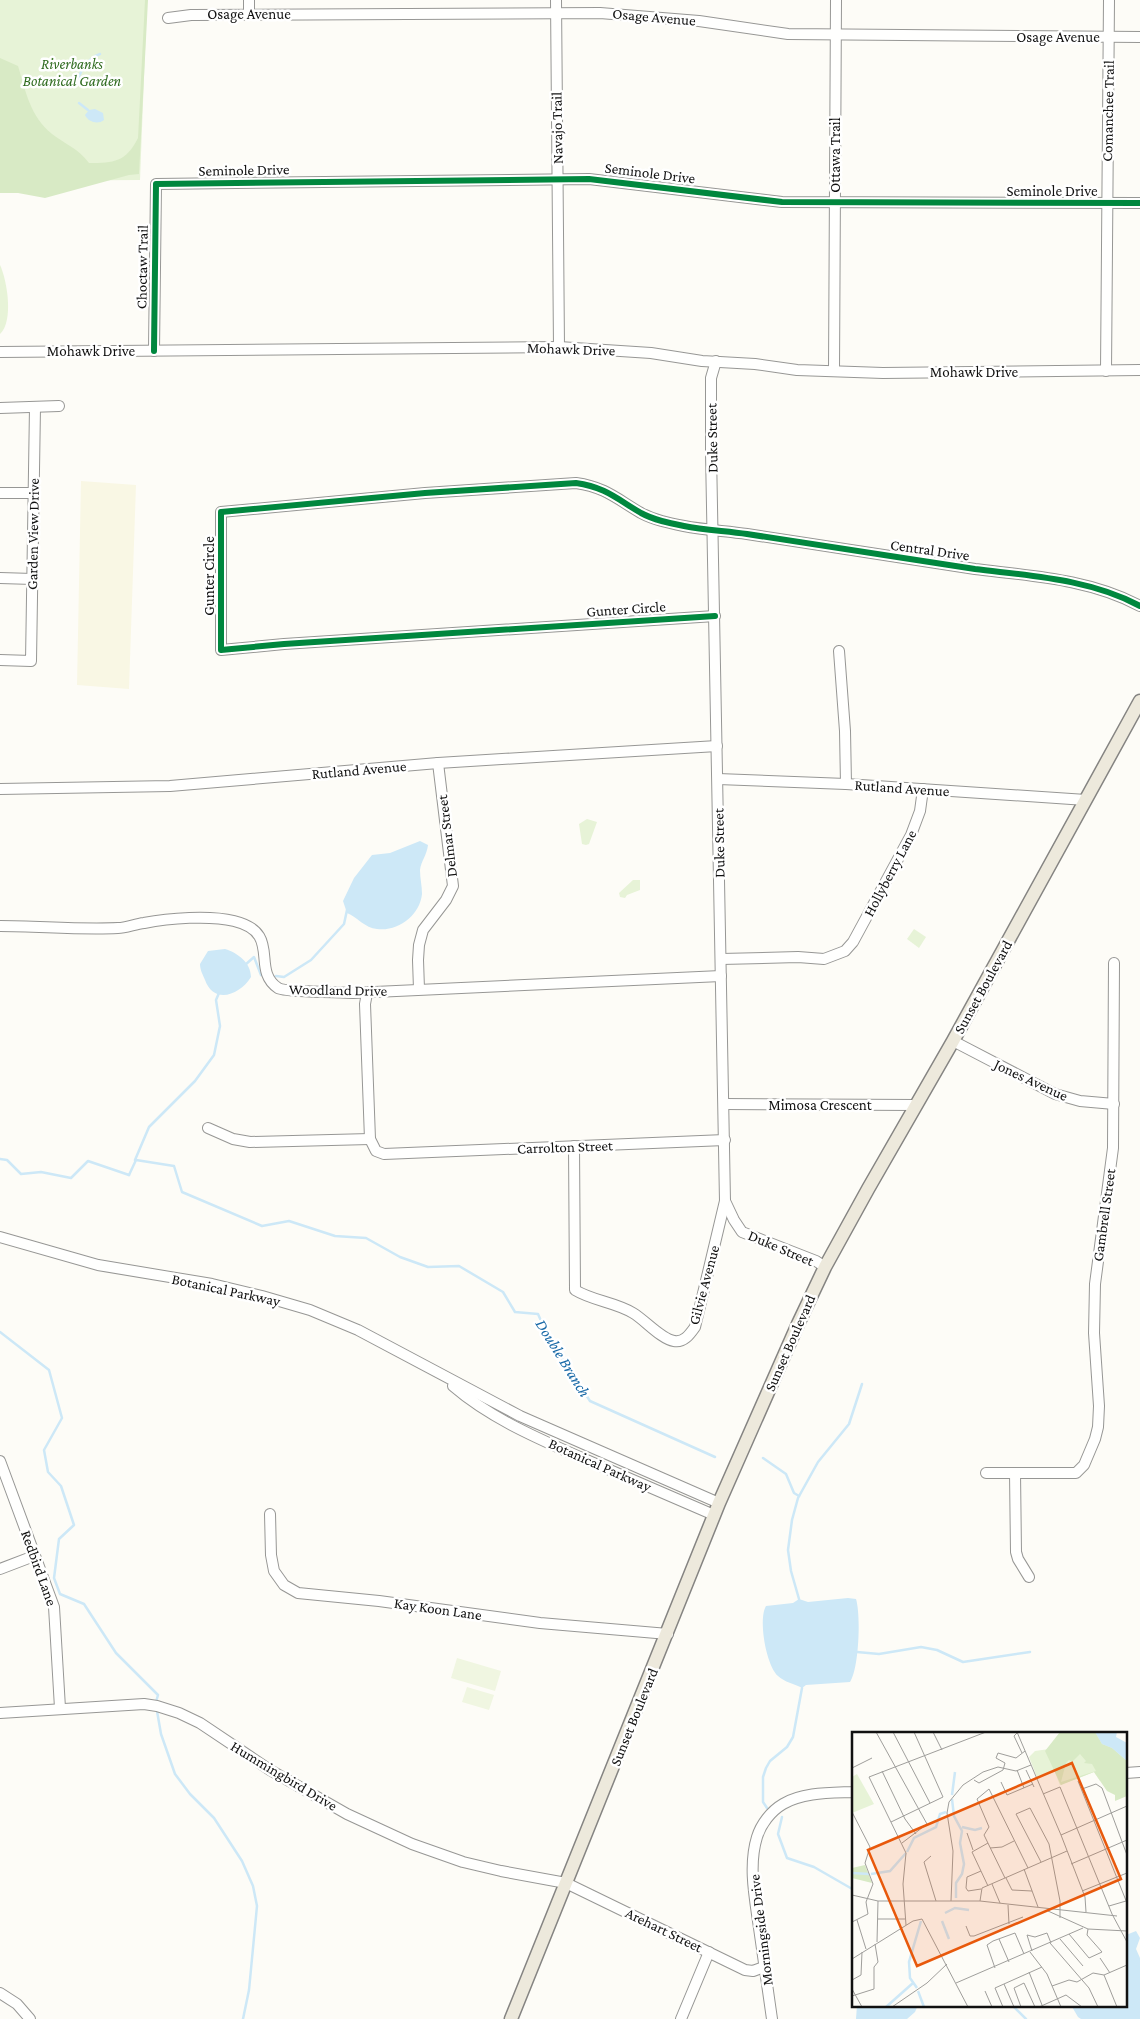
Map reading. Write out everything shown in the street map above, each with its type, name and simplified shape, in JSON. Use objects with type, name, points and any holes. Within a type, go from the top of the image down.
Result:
[{"type":"main road","name":"Sunset Boulevard","points":[[511,2019],[668,1634],[719,1503],[825,1267],[953,1041],[1140,701]]},
{"type":"street","points":[[249,0],[249,14]]},
{"type":"street","name":"Navajo Trail","points":[[556,0],[559,347]]},
{"type":"street","name":"Ottawa Trail","points":[[834,371],[836,0]]},
{"type":"street","name":"Comanchee Trail","points":[[1106,371],[1109,0]]},
{"type":"street","name":"Osage Avenue","points":[[168,18],[191,15],[249,14],[556,12],[600,13],[699,21],[788,34],[836,36],[1140,37]]},
{"type":"street","name":"Seminole Drive","points":[[156,184],[612,180],[782,202],[835,204],[1140,203]]},
{"type":"street","name":"Choctaw Trail","points":[[154,351],[156,184]]},
{"type":"street","name":"Mohawk Drive","points":[[0,352],[559,347],[626,351],[797,370],[883,373],[1140,370]]},
{"type":"street","name":"Duke Street","points":[[716,361],[711,378],[726,1201],[734,1220],[742,1232],[816,1261],[825,1267]]},
{"type":"street","points":[[0,408],[59,406]]},
{"type":"street","name":"Garden View Drive","points":[[0,660],[31,661],[35,407]]},
{"type":"street","name":"Gunter Circle","points":[[714,529],[685,527],[655,519],[641,513],[604,490],[592,485],[576,483],[425,493],[221,512],[221,650],[284,644],[715,616]]},
{"type":"street","points":[[0,493],[34,493]]},
{"type":"street","name":"Central Drive","points":[[714,529],[1068,582],[1106,590],[1140,606]]},
{"type":"street","points":[[0,578],[33,578]]},
{"type":"street","points":[[839,651],[845,731],[846,784]]},
{"type":"street","name":"Rutland Avenue","points":[[0,789],[170,786],[438,763],[717,746]]},
{"type":"street","name":"Delmar Street","points":[[419,990],[418,960],[423,930],[446,900],[453,886],[438,763]]},
{"type":"street","name":"Rutland Avenue","points":[[718,779],[846,784],[1086,800]]},
{"type":"street","name":"Hollyberry Lane","points":[[721,959],[798,957],[824,959],[844,951],[853,942],[911,836],[920,811],[923,789]]},
{"type":"street","name":"Woodland Drive","points":[[0,926],[119,928],[145,922],[194,919],[235,921],[254,929],[260,935],[264,947],[267,972],[271,982],[286,991],[366,993],[721,976]]},
{"type":"street","name":"Gambrell Street","points":[[1015,1473],[1076,1472],[1084,1465],[1096,1439],[1099,1406],[1094,1333],[1095,1284],[1110,1178],[1114,1104],[1114,963]]},
{"type":"street","points":[[208,1128],[233,1139],[250,1142],[370,1139],[364,1004],[366,993]]},
{"type":"street","name":"Jones Avenue","points":[[953,1041],[1055,1094],[1080,1101],[1114,1104]]},
{"type":"street","name":"Mimosa Crescent","points":[[724,1104],[916,1105]]},
{"type":"street","name":"Carrolton Street","points":[[370,1139],[376,1151],[384,1154],[725,1140]]},
{"type":"street","name":"Gilvie Avenue","points":[[574,1146],[575,1290],[584,1296],[622,1307],[655,1328],[663,1338],[675,1342],[683,1340],[689,1336],[695,1327],[726,1201]]},
{"type":"street","name":"Botanical Parkway","points":[[0,1237],[98,1265],[212,1284],[310,1310],[358,1330],[440,1376],[520,1416],[719,1503]]},
{"type":"street","name":"Botanical Parkway","points":[[440,1376],[472,1401],[511,1425],[714,1515]]},
{"type":"street","name":"Redbird Lane","points":[[0,1461],[54,1607],[60,1708]]},
{"type":"street","points":[[986,1473],[1015,1473],[1016,1552],[1029,1577]]},
{"type":"street","name":"Kay Koon Lane","points":[[270,1514],[271,1554],[274,1571],[284,1585],[298,1593],[379,1601],[540,1623],[668,1634]]},
{"type":"street","points":[[0,1569],[34,1556]]},
{"type":"street","name":"Hummingbird Drive","points":[[0,1714],[60,1708],[144,1704],[157,1706],[179,1713],[200,1723],[270,1770],[346,1814],[412,1844],[463,1862],[501,1871],[566,1882]]},
{"type":"street","name":"Morningside Drive","points":[[772,2019],[754,1896],[753,1863],[756,1842],[765,1821],[773,1811],[784,1804],[798,1798],[852,1792]]},
{"type":"street","name":"Arehart Street","points":[[566,1882],[745,1970],[753,1971],[764,1967]]},
{"type":"street","points":[[681,2019],[709,1952]]},
{"type":"street","points":[[0,1993],[17,2004],[30,2019]]},
{"type":"shaded area","points":[[81,481],[136,485],[129,689],[77,685]]},
{"type":"green space","name":"Riverbanks Botanical Garden","points":[[0,0],[147,0],[140,180],[0,181]]},
{"type":"green space","points":[[145,0],[148,0],[139,174],[129,175],[45,198],[18,193],[0,193],[0,58],[18,66],[26,94],[34,111],[52,134],[76,150],[89,163],[118,160],[129,152],[138,138]]},
{"type":"green space","points":[[0,265],[7,290],[8,310],[7,320],[0,334]]},
{"type":"green space","points":[[587,819],[597,822],[589,844],[586,845],[582,844],[579,824]]},
{"type":"green space","points":[[633,880],[640,880],[640,890],[627,895],[625,898],[620,897],[619,893]]},
{"type":"green space","points":[[914,929],[926,937],[919,948],[907,939]]},
{"type":"green space","points":[[457,1658],[501,1671],[495,1691],[451,1678]]},
{"type":"green space","points":[[467,1687],[494,1695],[489,1710],[462,1702]]},
{"type":"water","points":[[95,109],[103,113],[104,120],[96,122],[88,119],[85,115],[89,110]]},
{"type":"water","points":[[420,841],[428,845],[420,870],[422,894],[417,909],[407,920],[393,928],[377,929],[369,927],[347,913],[343,901],[354,878],[372,855],[390,853]]},
{"type":"water","points":[[225,949],[243,959],[249,967],[251,977],[240,989],[227,995],[221,995],[214,993],[209,988],[200,964],[208,951]]},
{"type":"water","points":[[799,1599],[808,1602],[856,1599],[858,1607],[857,1654],[850,1682],[806,1685],[802,1688],[778,1676],[770,1662],[764,1642],[763,1621],[766,1606],[793,1603]]},
{"type":"water","points":[[1136,1931],[1140,1938],[1136,1949],[1140,1958],[1140,2019],[1081,2019],[1072,2006],[1128,2006],[1128,1934]]},
{"type":"water","points":[[857,2006],[918,2006],[915,2012],[907,2019],[856,2019]]},
{"type":"waterway","points":[[76,86],[84,67],[91,59],[100,54]]},
{"type":"waterway","points":[[79,103],[88,110]]},
{"type":"waterway","points":[[276,976],[284,977],[311,960],[344,924],[347,910]]},
{"type":"waterway","points":[[245,965],[254,957],[261,975]]},
{"type":"waterway","points":[[135,1160],[149,1127],[195,1081],[214,1055],[220,1026],[216,1000],[219,993]]},
{"type":"waterway","name":"Double Branch","points":[[0,1159],[7,1160],[21,1174],[41,1172],[71,1178],[88,1161],[129,1175]]},
{"type":"waterway","name":"Double Branch","points":[[129,1175],[136,1160],[174,1166],[182,1192],[262,1226],[289,1221],[335,1236],[366,1238],[400,1257],[428,1267],[459,1266],[503,1292],[515,1312],[538,1314],[549,1339],[590,1401],[715,1457]]},
{"type":"waterway","points":[[0,1332],[49,1370],[62,1418],[44,1450],[48,1472],[61,1486],[74,1525],[59,1539],[54,1578],[60,1594],[84,1604],[116,1653],[158,1695],[156,1702]]},
{"type":"waterway","points":[[799,1599],[791,1571],[788,1550],[792,1520],[798,1498],[818,1462],[849,1424],[862,1384]]},
{"type":"waterway","name":"Double Branch","points":[[763,1458],[786,1474],[794,1493],[799,1496]]},
{"type":"waterway","points":[[857,1652],[879,1654],[921,1647],[937,1650],[963,1662],[1030,1652]]},
{"type":"waterway","name":"Double Branch","points":[[767,1808],[763,1802],[763,1777],[770,1761],[787,1747],[793,1737],[802,1688]]},
{"type":"waterway","points":[[157,1711],[161,1734],[175,1774],[190,1794],[214,1818],[242,1861],[253,1886],[257,1906],[249,1990],[243,2019]]},
{"type":"waterway","name":"Double Branch","points":[[782,1817],[778,1834],[787,1858],[814,1867],[852,1889]]},
{"type":"waterway","name":"Double Branch","points":[[1013,2006],[1026,2019]]},
{"type":"cycle path","points":[[154,351],[156,184],[589,179],[782,202],[1140,203]]},
{"type":"cycle path","points":[[715,616],[284,644],[221,650],[221,512],[425,493],[576,483],[595,487],[641,513],[673,524],[1060,580],[1101,590],[1140,606]]}]
